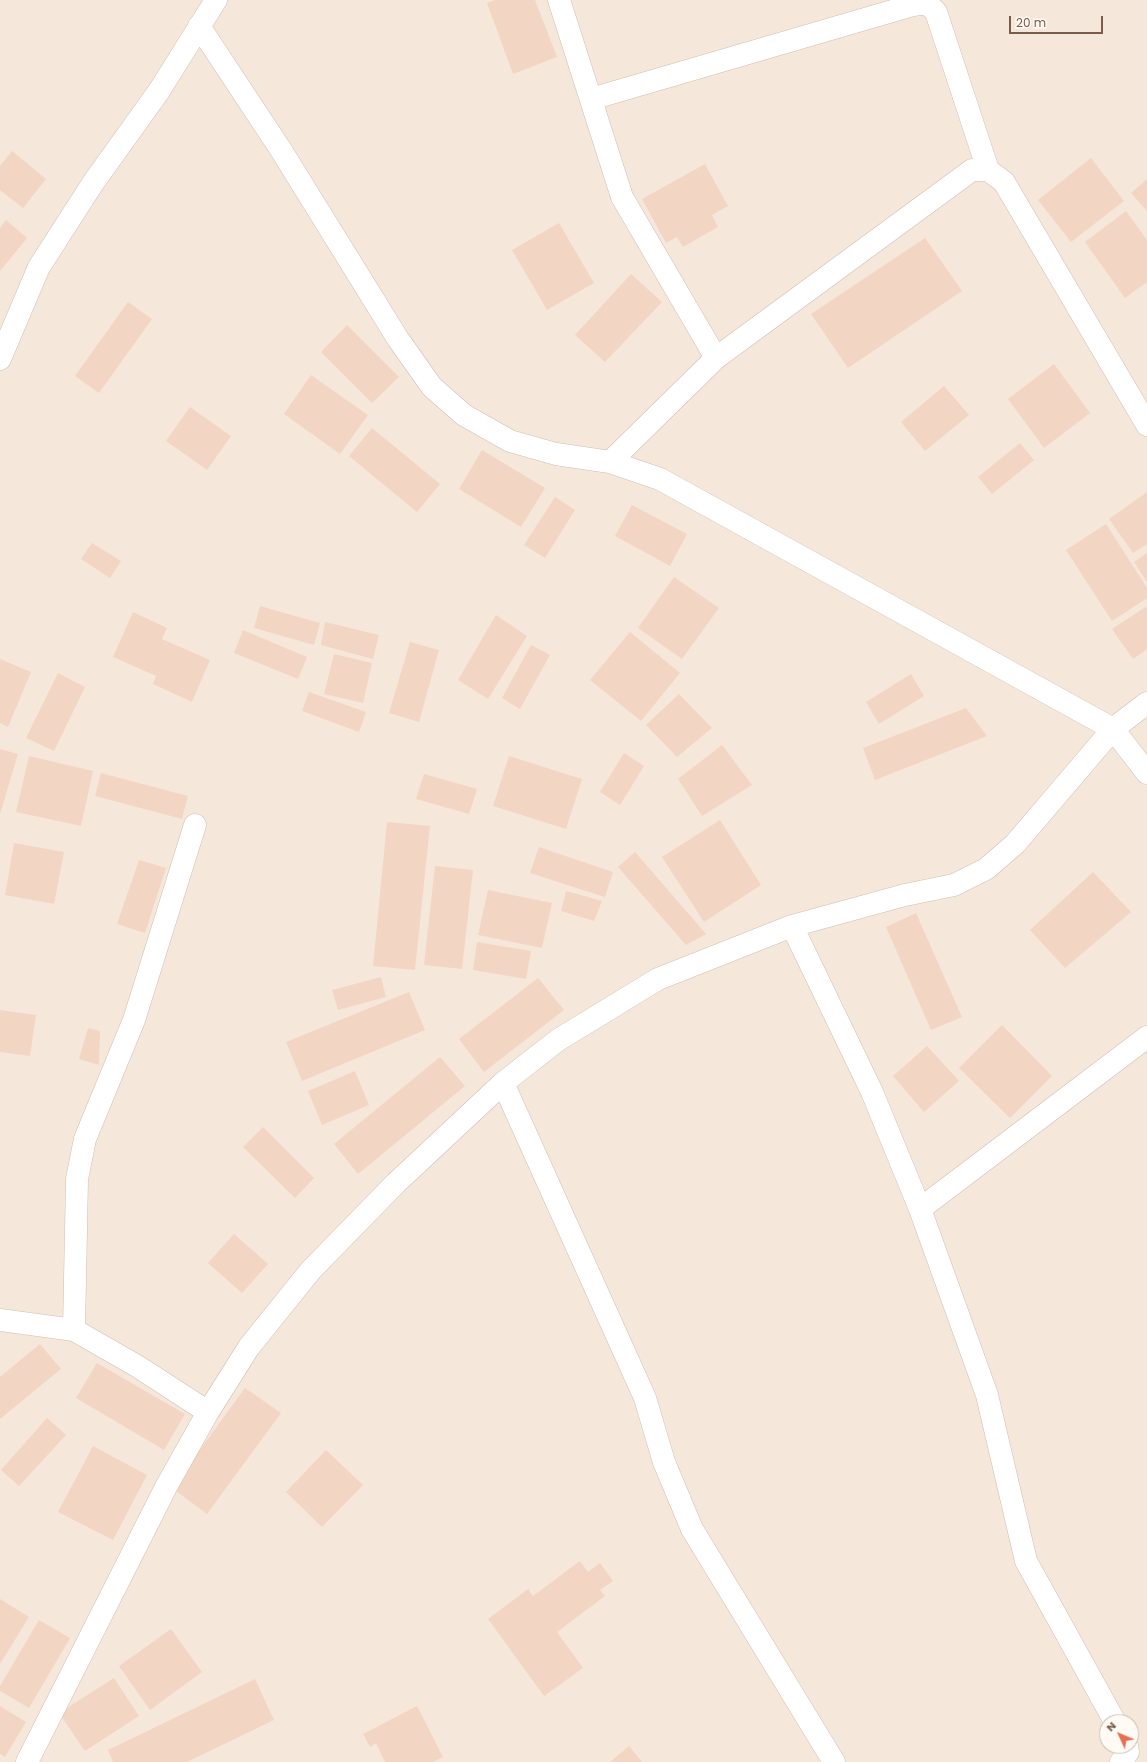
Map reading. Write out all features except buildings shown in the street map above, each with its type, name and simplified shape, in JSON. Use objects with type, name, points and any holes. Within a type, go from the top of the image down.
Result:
[{"type":"street","points":[[0,359],[40,267],[93,183],[159,91],[216,0]]},
{"type":"street","points":[[560,0],[622,197],[716,358]]},
{"type":"street","points":[[591,99],[913,5],[927,3],[936,12],[988,170],[1004,182],[1147,425]]},
{"type":"street","points":[[199,26],[281,150],[398,339],[432,387],[464,415],[510,441],[556,454],[610,462],[660,479],[1113,729],[1147,773]]},
{"type":"street","points":[[610,462],[716,358],[972,170],[988,170]]},
{"type":"street","points":[[27,1762],[166,1487],[208,1412],[249,1347],[311,1270],[396,1183],[503,1083],[558,1040],[658,979],[792,926],[905,895],[954,885],[986,869],[1015,844],[1113,729],[1147,703]]},
{"type":"street","points":[[74,1330],[77,1179],[85,1139],[134,1020],[195,825]]},
{"type":"street","points":[[792,926],[872,1092],[920,1209],[987,1395],[1026,1561],[1111,1714]]},
{"type":"street","points":[[920,1209],[1147,1037]]},
{"type":"street","points":[[503,1083],[645,1398],[664,1462],[692,1529],[834,1762]]},
{"type":"street","points":[[0,1320],[74,1330],[137,1366],[208,1412]]},
{"type":"shaded area","points":[[0,0],[1147,0],[1147,1762],[0,1762]]}]
